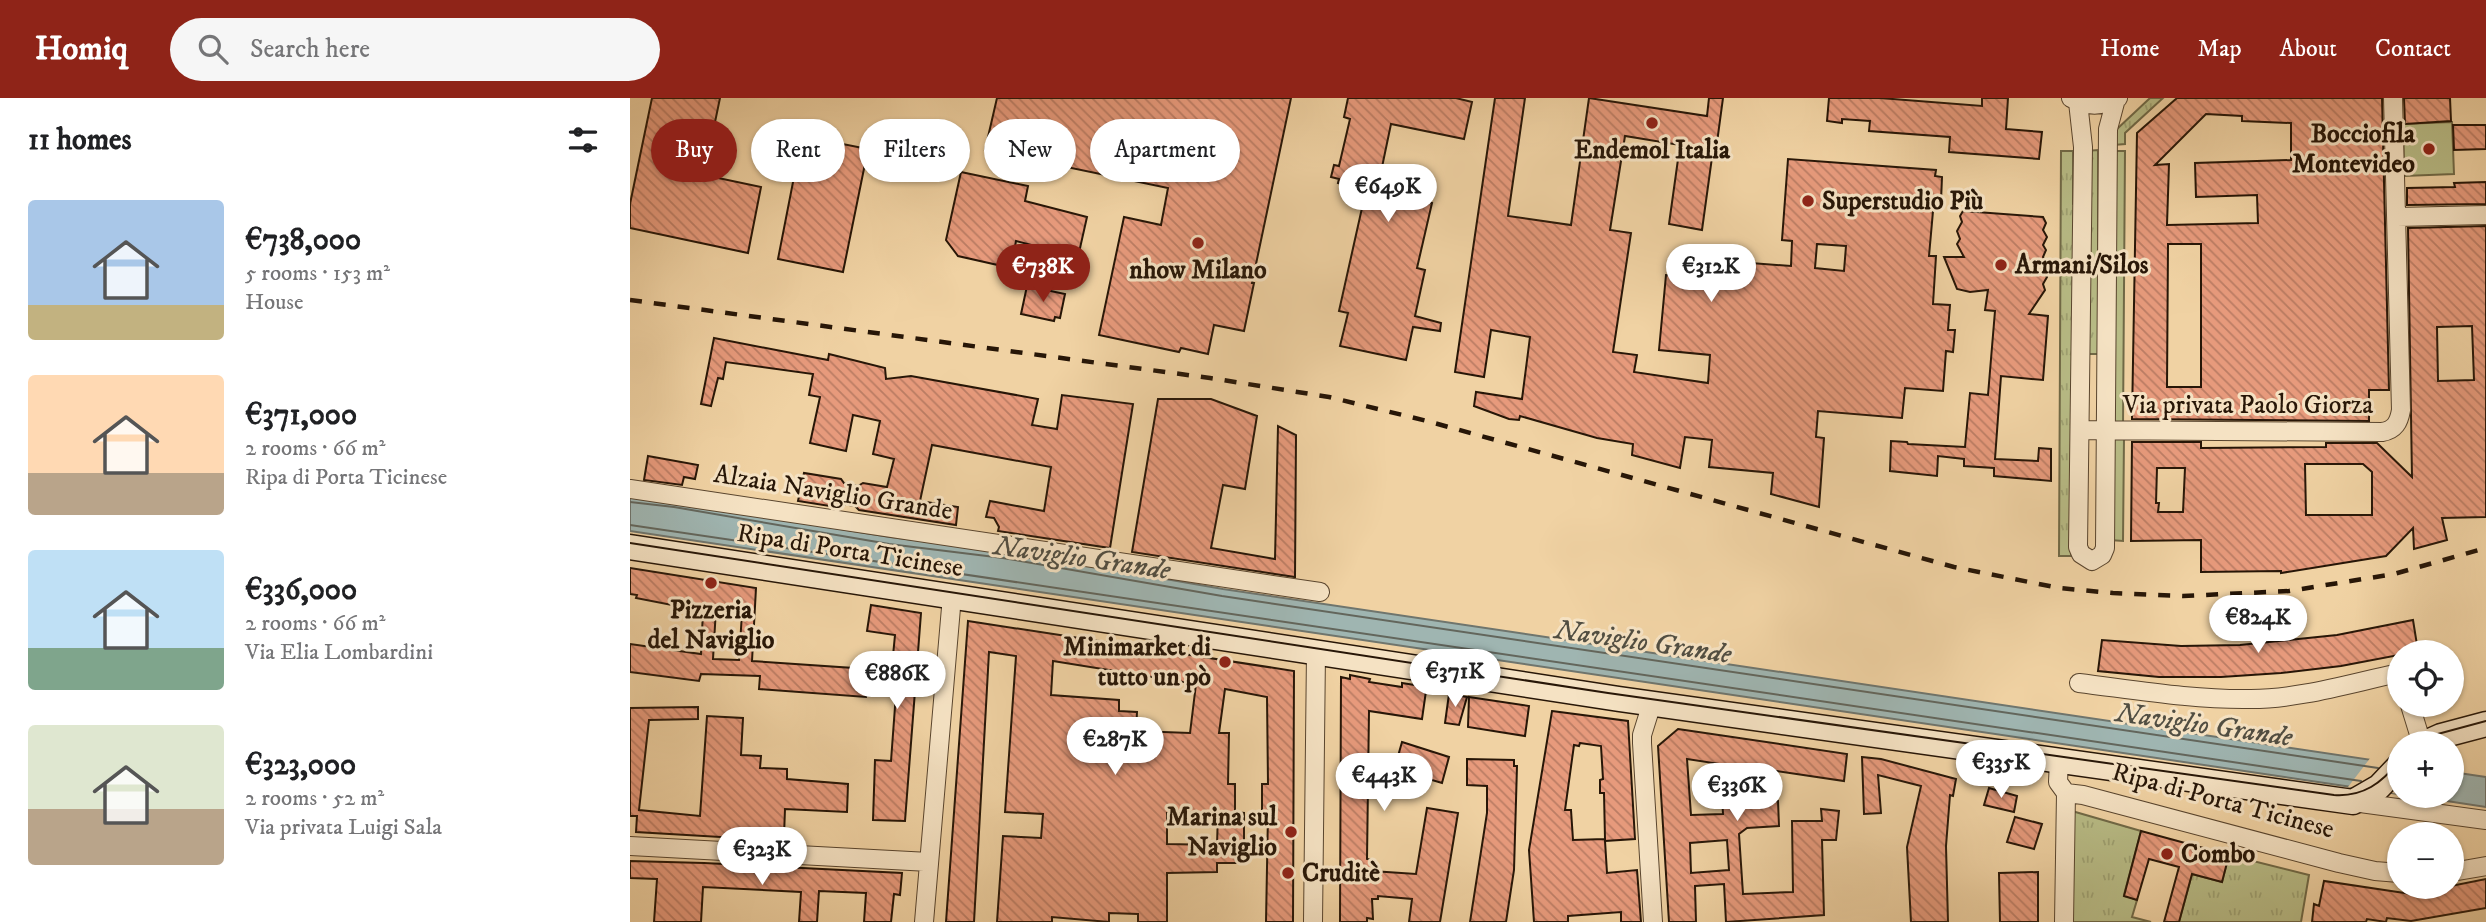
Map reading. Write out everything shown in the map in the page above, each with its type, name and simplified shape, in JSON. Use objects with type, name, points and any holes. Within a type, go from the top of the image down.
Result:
[{"type":"street","points":[[2393,98],[2397,217],[2486,215]]},
{"type":"street","points":[[2117,99],[2108,129],[2105,548],[2102,555],[2092,561],[2081,554],[2078,547],[2083,147],[2074,100],[2097,105],[2117,99]]},
{"type":"street","name":"Via privata Paolo Giorza","points":[[2080,430],[2389,431],[2399,419],[2401,410],[2397,217]]},
{"type":"street","name":"Alzaia Naviglio Grande","points":[[630,489],[1320,592]]},
{"type":"street","name":"Ripa di Porta Ticinese","points":[[630,547],[1652,703],[2059,760],[2364,796],[2486,820]]},
{"type":"street","points":[[924,922],[953,596]]},
{"type":"street","points":[[1313,922],[1316,652]]},
{"type":"street","points":[[2079,683],[2204,697],[2253,699],[2304,693],[2387,676]]},
{"type":"street","points":[[1652,703],[1642,735],[1642,744],[1653,922]]},
{"type":"street","points":[[2460,731],[2486,724]]},
{"type":"street","points":[[2059,760],[2058,782],[2066,793],[2064,922]]},
{"type":"street","points":[[2364,796],[2387,776]]},
{"type":"street","name":"Ripa di Porta Ticinese","points":[[2066,793],[2083,794],[2339,863],[2387,872]]},
{"type":"street","points":[[630,846],[929,862]]},
{"type":"street","points":[[2464,870],[2486,866]]},
{"type":"green space","points":[[2150,98],[2163,98],[2125,133],[2125,144],[2114,145],[2117,129]]},
{"type":"green space","name":"Bocciofila Montevideo","points":[[2452,122],[2454,174],[2404,176],[2403,124]]},
{"type":"green space","points":[[2098,150],[2098,354],[2086,354],[2086,151]]},
{"type":"green space","points":[[2061,151],[2073,151],[2073,204],[2078,207],[2073,337],[2071,556],[2059,556]]},
{"type":"green space","points":[[2114,151],[2125,151],[2123,427],[2112,427]]},
{"type":"green space","points":[[2112,437],[2124,437],[2123,541],[2110,540]]},
{"type":"green space","points":[[2072,811],[2141,831],[2124,895],[2137,900],[2132,917],[2151,922],[2071,922]]},
{"type":"green space","points":[[2229,855],[2309,875],[2301,922],[2179,922],[2192,874],[2222,882]]},
{"type":"water","points":[[630,495],[890,537],[1004,551],[1223,589],[2387,762],[2387,792],[630,531]]},
{"type":"water","points":[[2464,774],[2486,777],[2486,807],[2464,804]]},
{"type":"pier","points":[[2371,757],[2387,759],[2387,792],[2348,787]]},
{"type":"building","points":[[652,98],[720,98],[716,119],[651,119],[651,182],[737,182],[761,187],[748,253],[630,228],[630,204]]},
{"type":"building","points":[[997,98],[1291,98],[1244,331],[1214,325],[1208,354],[1181,348],[1179,352],[1099,335],[1124,217],[1161,225],[1168,188],[1139,182],[1240,182],[1240,119],[1090,119],[1090,172],[1076,169],[1076,119],[992,119]]},
{"type":"building","points":[[1348,98],[1456,98],[1472,102],[1464,139],[1391,124],[1377,191],[1432,203],[1417,268],[1425,270],[1415,316],[1441,323],[1440,331],[1413,327],[1406,360],[1340,346],[1348,313],[1339,311],[1366,190],[1338,183],[1339,179],[1331,177],[1334,165],[1339,166],[1350,119],[1344,117]]},
{"type":"building","points":[[1495,98],[1525,98],[1508,216],[1571,225],[1589,98],[1707,116],[1709,98],[1723,98],[1702,230],[1669,224],[1680,145],[1625,136],[1610,230],[1631,233],[1613,352],[1637,355],[1634,372],[1708,383],[1710,355],[1659,350],[1666,275],[1709,278],[1709,272],[1723,272],[1725,261],[1791,266],[1792,241],[1782,240],[1788,159],[1936,170],[1935,176],[1942,177],[1941,201],[1934,200],[1929,256],[1936,256],[1933,304],[1950,305],[1948,330],[1955,330],[1953,352],[1946,351],[1943,391],[1905,388],[1902,418],[1818,411],[1816,437],[1824,438],[1819,507],[1771,494],[1773,473],[1709,467],[1712,440],[1685,437],[1680,468],[1632,455],[1633,444],[1597,438],[1520,416],[1519,420],[1509,419],[1474,406],[1476,392],[1522,399],[1530,337],[1491,330],[1484,377],[1455,372]],"holes":[[[1817,244],[1846,246],[1844,271],[1815,268]]]},
{"type":"building","points":[[1829,98],[1880,98],[1982,106],[1982,98],[2008,98],[2006,129],[2042,132],[2039,159],[1949,152],[1950,137],[1869,131],[1870,121],[1827,121]]},
{"type":"building","points":[[2177,98],[2382,98],[2389,390],[2369,390],[2369,421],[2132,419],[2137,133]],"holes":[[[2206,114],[2242,116],[2242,121],[2291,123],[2291,160],[2195,163],[2196,197],[2257,195],[2258,223],[2167,225],[2169,164],[2155,165]],[[2168,244],[2201,244],[2201,387],[2167,387]]]},
{"type":"building","points":[[2404,98],[2450,98],[2451,121],[2405,124]]},
{"type":"building","points":[[2453,125],[2486,125],[2486,149],[2454,150]]},
{"type":"building","points":[[845,144],[859,147],[859,182],[861,182],[843,272],[778,259],[793,182],[845,182]]},
{"type":"building","points":[[970,174],[984,177],[984,182],[1009,182],[1028,186],[1025,201],[1087,217],[1078,257],[1016,241],[1011,268],[958,256],[946,240],[959,182],[970,182]]},
{"type":"building","points":[[2486,182],[2486,204],[2407,205],[2407,188],[2455,187],[2454,183]]},
{"type":"building","points":[[1963,211],[2043,217],[2046,223],[2043,230],[2047,237],[2043,245],[2046,250],[2043,257],[2046,263],[2042,269],[2047,277],[2043,284],[2045,290],[2029,314],[2048,316],[2043,380],[2001,376],[1995,459],[2038,461],[2039,448],[2051,449],[2051,481],[1994,476],[1994,468],[1964,466],[1964,459],[1938,456],[1937,476],[1890,471],[1891,441],[1965,447],[1970,393],[1988,395],[1995,311],[1985,310],[1988,290],[1970,292],[1957,289],[1944,257],[1964,257],[1957,244],[1960,239],[1957,231],[1962,222],[1960,216]]},
{"type":"building","points":[[2486,226],[2486,517],[2442,518],[2447,540],[2414,549],[2413,528],[2386,556],[2281,573],[2201,572],[2201,540],[2131,541],[2132,442],[2201,442],[2201,448],[2326,447],[2326,443],[2377,443],[2412,477],[2408,228]],"holes":[[[2472,326],[2474,380],[2438,381],[2437,327]],[[2305,464],[2363,464],[2372,472],[2372,515],[2306,515]],[[2157,468],[2185,468],[2183,512],[2158,512],[2159,503],[2156,503]]]},
{"type":"building","points":[[1027,286],[1065,294],[1060,318],[1055,317],[1054,321],[1021,314]]},
{"type":"building","points":[[714,338],[828,360],[829,354],[885,368],[886,379],[911,376],[1038,399],[1032,425],[1057,429],[1062,395],[1133,404],[1110,548],[998,531],[999,527],[994,518],[986,517],[990,501],[1044,511],[1051,467],[932,445],[920,501],[958,507],[956,525],[859,510],[855,506],[842,504],[836,507],[798,501],[804,473],[841,479],[844,483],[858,486],[863,483],[887,487],[894,459],[873,454],[880,421],[853,415],[846,451],[810,443],[820,397],[809,395],[813,374],[726,362],[723,379],[718,378],[711,406],[701,404]]},
{"type":"building","points":[[1158,399],[1211,399],[1257,416],[1245,489],[1223,485],[1211,548],[1275,559],[1278,426],[1296,435],[1295,577],[1132,552]]},
{"type":"building","points":[[648,456],[698,465],[695,479],[684,477],[682,485],[644,480]]},
{"type":"building","points":[[630,568],[756,588],[752,661],[868,669],[866,697],[759,689],[760,676],[701,674],[699,681],[630,672],[630,644],[701,654],[703,611],[636,598],[637,595],[630,594]],"holes":[[[716,609],[742,613],[739,660],[713,659]]]},
{"type":"building","points":[[871,605],[921,613],[905,821],[873,820],[875,760],[891,761],[898,666],[892,666],[895,635],[867,631]]},
{"type":"building","points":[[2413,620],[2416,640],[2387,640],[2387,657],[2281,673],[2159,677],[2098,671],[2102,640],[2181,646],[2240,645],[2337,635]]},
{"type":"building","points":[[968,621],[1294,671],[1293,922],[1266,922],[1268,813],[1262,813],[1262,784],[1268,784],[1267,697],[1225,689],[1219,733],[1229,733],[1228,784],[1235,784],[1235,812],[1244,813],[1244,863],[1217,863],[1217,872],[1167,873],[1167,922],[1138,922],[1138,914],[1109,913],[1109,922],[1052,917],[1052,922],[997,922],[1003,836],[1041,838],[1043,814],[1005,812],[1016,656],[989,652],[974,922],[946,922]],"holes":[[[1053,661],[1196,684],[1190,733],[1136,731],[1137,712],[1119,711],[1119,700],[1051,695]],[[1218,812],[1217,845],[1167,844],[1167,813]]]},
{"type":"building","points":[[1350,675],[1370,679],[1369,682],[1402,687],[1402,683],[1421,686],[1421,690],[1426,691],[1422,719],[1369,711],[1367,859],[1373,860],[1372,871],[1416,874],[1427,808],[1458,813],[1440,922],[1409,922],[1412,899],[1378,896],[1378,899],[1372,899],[1373,919],[1367,918],[1367,922],[1340,922],[1341,677],[1350,679]]},
{"type":"building","points":[[1449,694],[1467,697],[1459,725],[1445,723]]},
{"type":"building","points":[[1469,697],[1529,706],[1525,736],[1468,727]]},
{"type":"building","points":[[698,707],[698,719],[649,720],[639,810],[700,816],[707,716],[743,718],[741,755],[761,756],[760,768],[787,769],[787,779],[848,784],[847,812],[785,809],[784,836],[737,833],[737,838],[636,832],[637,816],[630,816],[630,708]]},
{"type":"building","points":[[1552,711],[1628,721],[1635,839],[1605,841],[1607,873],[1637,870],[1641,922],[1621,922],[1621,912],[1568,916],[1568,922],[1534,922],[1529,850]],"holes":[[[1580,743],[1601,746],[1603,779],[1600,780],[1600,793],[1604,793],[1605,839],[1573,840],[1571,810],[1565,810],[1574,745],[1579,746]]]},
{"type":"building","points":[[1678,729],[1847,754],[1844,781],[1750,767],[1753,802],[1778,801],[1779,826],[1747,828],[1739,834],[1743,894],[1793,892],[1792,821],[1822,821],[1821,809],[1839,811],[1836,840],[1822,840],[1824,915],[1726,922],[1724,884],[1695,886],[1696,922],[1669,922],[1658,746]],"holes":[[[1687,759],[1720,764],[1723,814],[1691,815]],[[1727,840],[1729,870],[1691,873],[1690,843]]]},
{"type":"building","points":[[1402,742],[1449,757],[1442,783],[1422,777],[1417,794],[1389,788]]},
{"type":"building","points":[[1862,757],[1881,759],[1956,779],[1953,796],[1950,795],[1946,846],[1948,922],[1911,922],[1907,847],[1921,786],[1878,775],[1881,813],[1864,814]]},
{"type":"building","points":[[1467,759],[1514,760],[1514,766],[1517,766],[1514,870],[1506,922],[1470,922],[1487,813],[1487,786],[1467,785]]},
{"type":"building","points":[[1989,788],[2017,796],[2014,812],[1984,805]]},
{"type":"building","points":[[2015,817],[2042,824],[2034,849],[2007,842]]},
{"type":"building","points":[[2141,831],[2229,855],[2222,882],[2192,874],[2179,922],[2164,922],[2179,867],[2149,859],[2137,900],[2124,896]]},
{"type":"building","points":[[630,861],[902,873],[900,895],[894,894],[891,922],[864,922],[866,893],[819,891],[817,922],[799,922],[801,892],[703,887],[701,922],[654,922],[657,879],[630,878]]},
{"type":"building","points":[[2038,872],[2038,922],[2000,922],[1999,873]]},
{"type":"building","points":[[2486,879],[2486,908],[2411,921],[2387,918],[2386,922],[2367,919],[2366,922],[2312,922],[2314,904],[2319,906],[2324,881],[2387,890],[2387,899],[2464,899],[2464,883]]},
{"type":"tram line","points":[[630,543],[1608,693],[2334,795],[2363,791],[2387,775]]},
{"type":"tram line","points":[[2449,731],[2486,721]]},
{"type":"railway","points":[[630,300],[1210,378],[1329,397],[1427,421],[1954,567],[2059,588],[2183,596],[2289,591],[2394,574],[2486,548]]},
{"type":"place","name":"Endemol Italia","points":[[1652,123]]},
{"type":"place","name":"Bocciofila Montevideo","points":[[2429,149]]},
{"type":"place","name":"Superstudio Più","points":[[1808,201]]},
{"type":"place","name":"nhow Milano","points":[[1198,243]]},
{"type":"place","name":"Armani/Silos","points":[[2001,265]]},
{"type":"place","name":"Pizzeria del Naviglio","points":[[711,583]]},
{"type":"place","name":"Minimarket di tutto un pò","points":[[1225,662]]},
{"type":"place","name":"Marina sul Naviglio","points":[[1291,832]]},
{"type":"place","name":"Combo","points":[[2167,854]]},
{"type":"place","name":"Cruditè","points":[[1288,873]]},
{"type":"water label","name":"Naviglio Grande","points":[[1082,558]]},
{"type":"water label","name":"Naviglio Grande","points":[[1643,642]]},
{"type":"water label","name":"Naviglio Grande","points":[[2204,725]]}]
